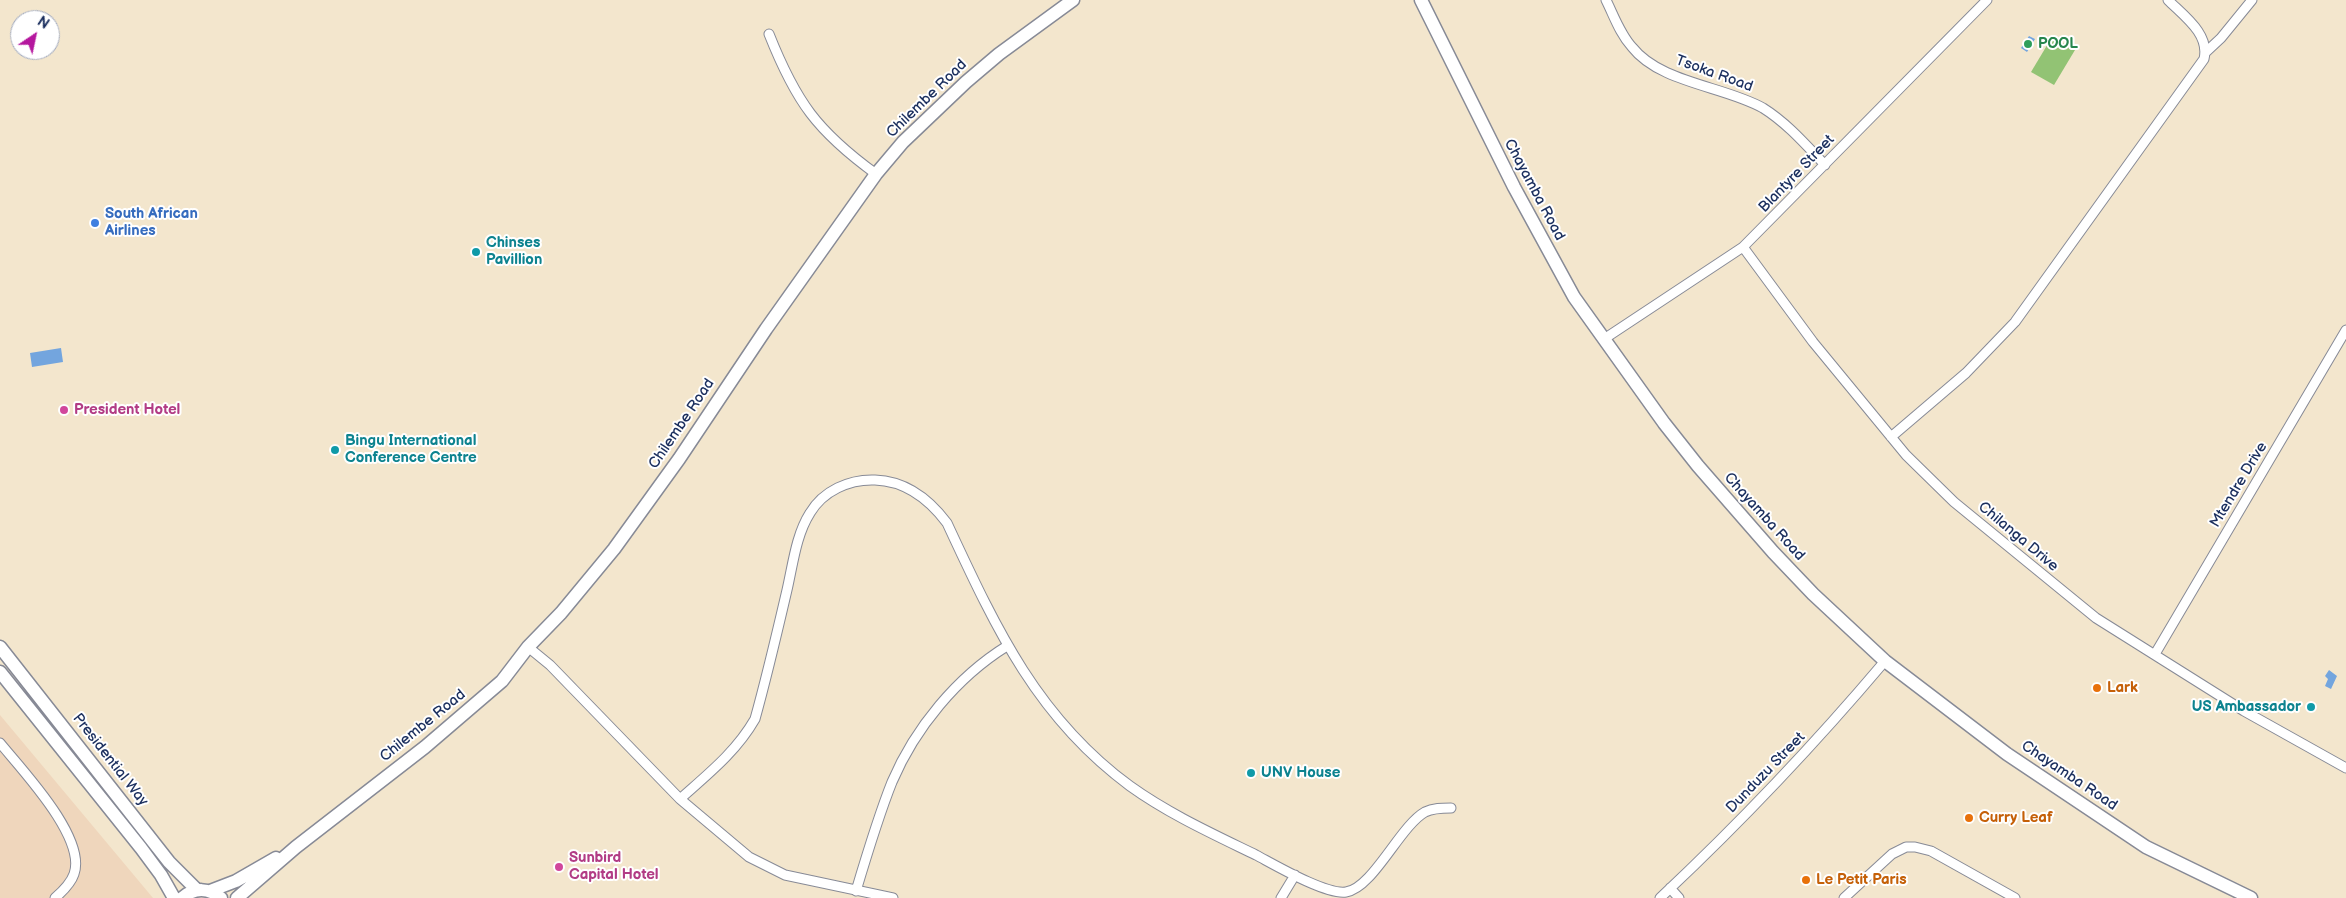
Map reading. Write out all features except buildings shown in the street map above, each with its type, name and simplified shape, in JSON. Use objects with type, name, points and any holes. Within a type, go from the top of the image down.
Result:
[{"type":"main road","name":"Chilembe Road","points":[[296,847],[479,702],[502,681],[528,647],[557,618],[614,549],[679,459],[766,329],[876,174],[903,142],[966,82],[1012,44],[1073,0]]},
{"type":"main road","name":"Chayamba Road","points":[[1421,0],[1454,70],[1540,237],[1574,297],[1664,423],[1734,509],[1813,594],[1885,661],[2007,754],[2146,847],[2251,898]]},
{"type":"main road","name":"Presidential Way","points":[[0,648],[169,862],[197,890]]},
{"type":"main road","name":"Presidential Way","points":[[0,672],[141,848],[167,883],[174,898]]},
{"type":"main road","points":[[182,898],[197,890],[210,891],[236,881],[296,847]]},
{"type":"main road","points":[[237,898],[296,847]]},
{"type":"main road","points":[[210,891],[222,898]]},
{"type":"street","name":"Tsoka Road","points":[[1606,0],[1623,34],[1640,55],[1671,73],[1762,108],[1789,128],[1825,165]]},
{"type":"street","name":"Blantyre Street","points":[[1604,339],[1743,247],[1987,0]]},
{"type":"street","points":[[2168,0],[2197,29],[2205,44],[2206,52]]},
{"type":"street","points":[[1891,437],[1966,373],[2015,322],[2200,66],[2206,52],[2221,38],[2252,0]]},
{"type":"street","points":[[769,34],[796,94],[812,118],[854,158],[876,174]]},
{"type":"street","name":"Chilanga Drive","points":[[1743,247],[1813,342],[1891,437],[1917,466],[1954,502],[2096,618],[2244,711],[2346,768]]},
{"type":"street","name":"Mtendre Drive","points":[[2155,654],[2346,330]]},
{"type":"street","points":[[680,799],[733,752],[744,739],[755,719],[804,524],[818,502],[834,489],[852,482],[886,480],[907,488],[927,500],[947,523],[1006,646],[1050,711],[1074,737],[1130,786],[1209,832],[1294,874],[1336,892],[1346,892],[1355,889],[1423,813],[1439,808],[1450,808]]},
{"type":"street","points":[[856,890],[893,780],[916,737],[958,683],[984,660],[1006,646]]},
{"type":"street","points":[[528,647],[550,665],[680,799],[735,847],[768,868],[801,880],[893,898]]},
{"type":"street","name":"Dunduzu Street","points":[[1660,898],[1775,786],[1836,719],[1885,661]]},
{"type":"street","points":[[0,743],[61,821],[75,850],[74,873],[67,886],[56,898]]},
{"type":"street","points":[[1844,898],[1892,854],[1906,847],[1931,851],[2015,898]]},
{"type":"street","points":[[1281,898],[1294,874]]},
{"type":"street","points":[[1670,888],[1680,898]]},
{"type":"shaded area","points":[[0,715],[153,898],[0,898]]},
{"type":"green space","points":[[2052,37],[2075,50],[2054,85],[2031,72]]},
{"type":"water","name":"POOL","points":[[2029,36],[2035,39],[2027,52],[2021,48]]},
{"type":"water","points":[[61,348],[63,362],[32,367],[30,353]]},
{"type":"water","points":[[2329,670],[2337,676],[2331,689],[2325,686],[2328,679],[2325,676]]},
{"type":"place","name":"POOL","points":[[2028,44]]},
{"type":"place","name":"South African Airlines","points":[[95,223]]},
{"type":"place","name":"Chinses Pavillion","points":[[476,252]]},
{"type":"place","name":"President Hotel","points":[[64,410]]},
{"type":"place","name":"Bingu International Conference Centre","points":[[335,450]]},
{"type":"place","name":"Lark","points":[[2097,688]]},
{"type":"place","name":"US Ambassador","points":[[2311,707]]},
{"type":"place","name":"UNV House","points":[[1251,773]]},
{"type":"place","name":"Curry Leaf","points":[[1969,818]]},
{"type":"place","name":"Sunbird Capital Hotel","points":[[559,867]]},
{"type":"place","name":"Le Petit Paris","points":[[1806,880]]}]
